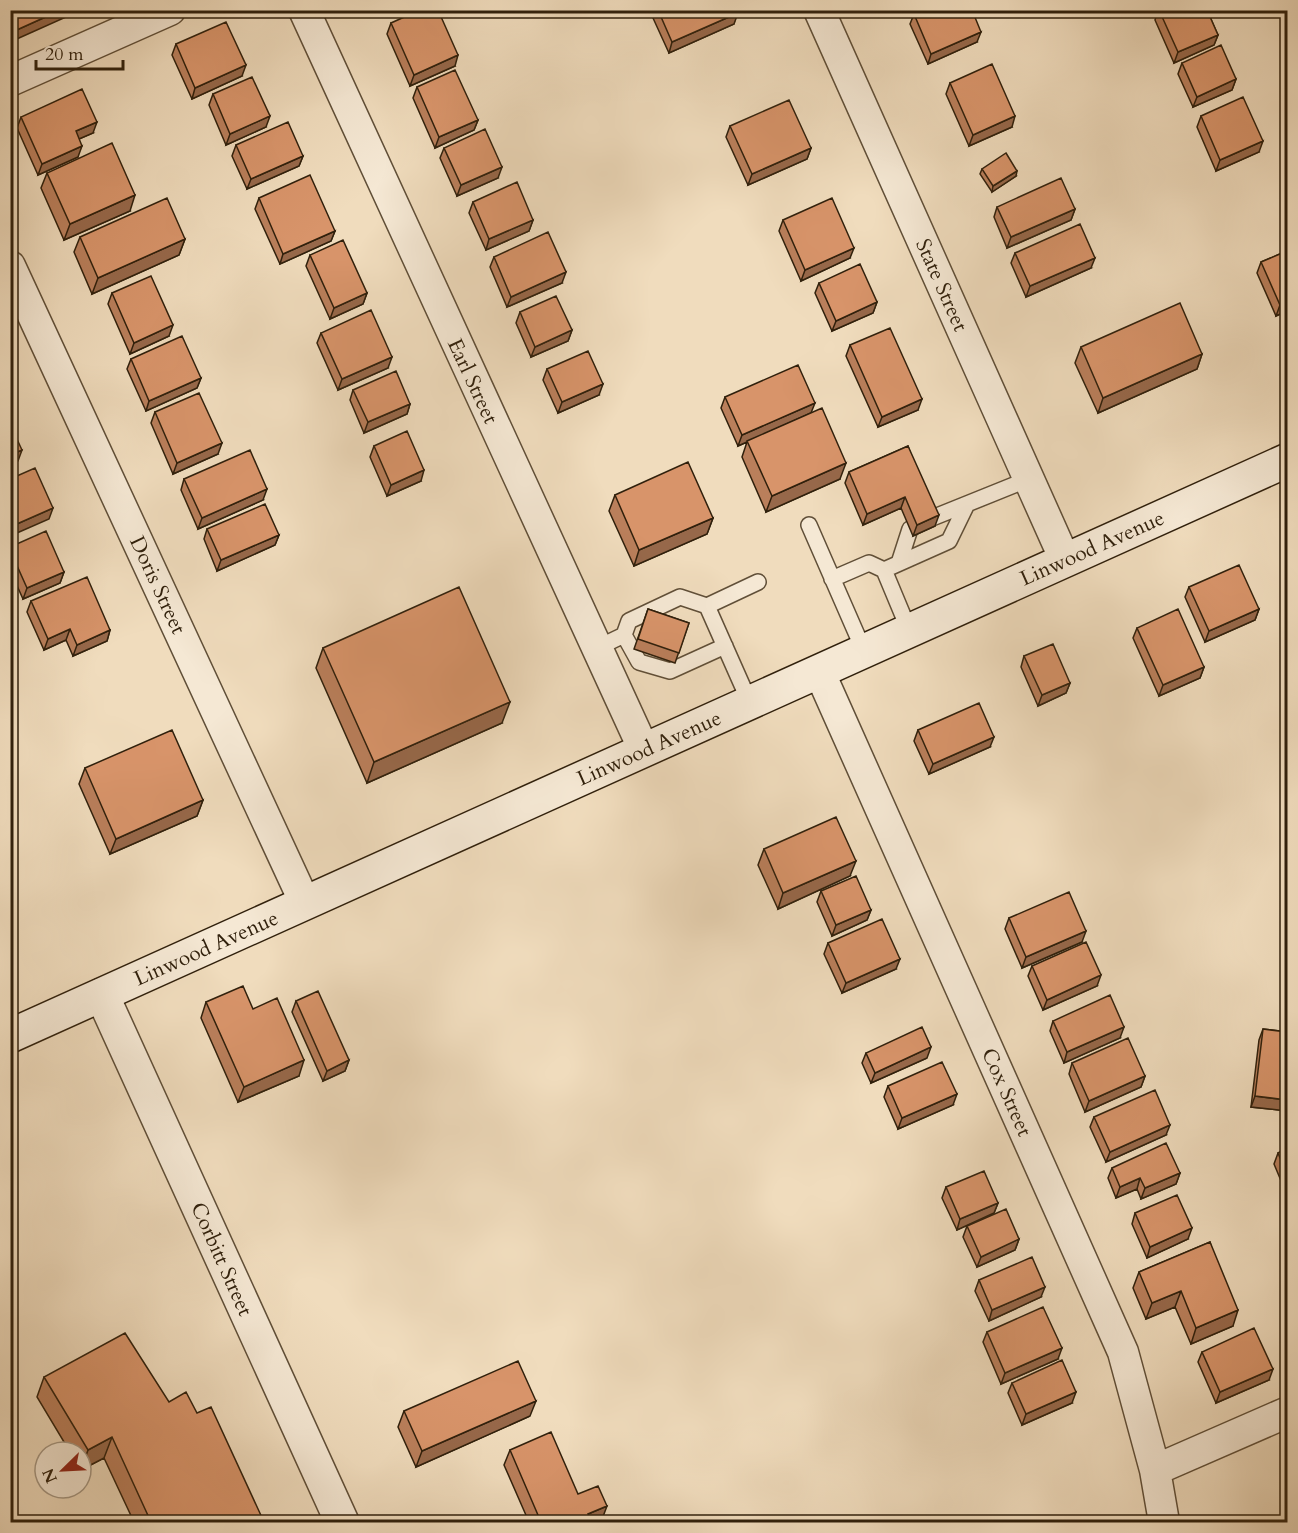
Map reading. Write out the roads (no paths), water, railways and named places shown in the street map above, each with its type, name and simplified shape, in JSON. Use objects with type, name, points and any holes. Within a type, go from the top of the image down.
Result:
[{"type":"main road","name":"Linwood Avenue","points":[[10,1036],[1287,460]]},
{"type":"main road","name":"Corbitt Street","points":[[102,995],[342,1522]]},
{"type":"street","points":[[10,81],[170,10]]},
{"type":"street","name":"Earl Street","points":[[304,10],[644,750]]},
{"type":"street","name":"State Street","points":[[819,10],[1065,560]]},
{"type":"street","name":"Doris Street","points":[[10,266],[305,903]]},
{"type":"street","name":"Cox Street","points":[[819,671],[1123,1352],[1155,1470],[1164,1522]]},
{"type":"street","points":[[1155,1470],[1287,1412]]},
{"type":"lane","points":[[932,518],[1029,479]]},
{"type":"lane","points":[[884,570],[949,541],[967,504]]},
{"type":"lane","points":[[809,525],[864,651]]},
{"type":"lane","points":[[900,564],[910,529]]},
{"type":"lane","points":[[832,579],[869,563],[884,570],[909,630]]},
{"type":"lane","points":[[597,648],[624,635],[629,621],[680,597],[707,606],[758,582]]},
{"type":"lane","points":[[707,606],[750,703]]},
{"type":"lane","points":[[624,635],[639,662],[670,671],[725,646]]}]
